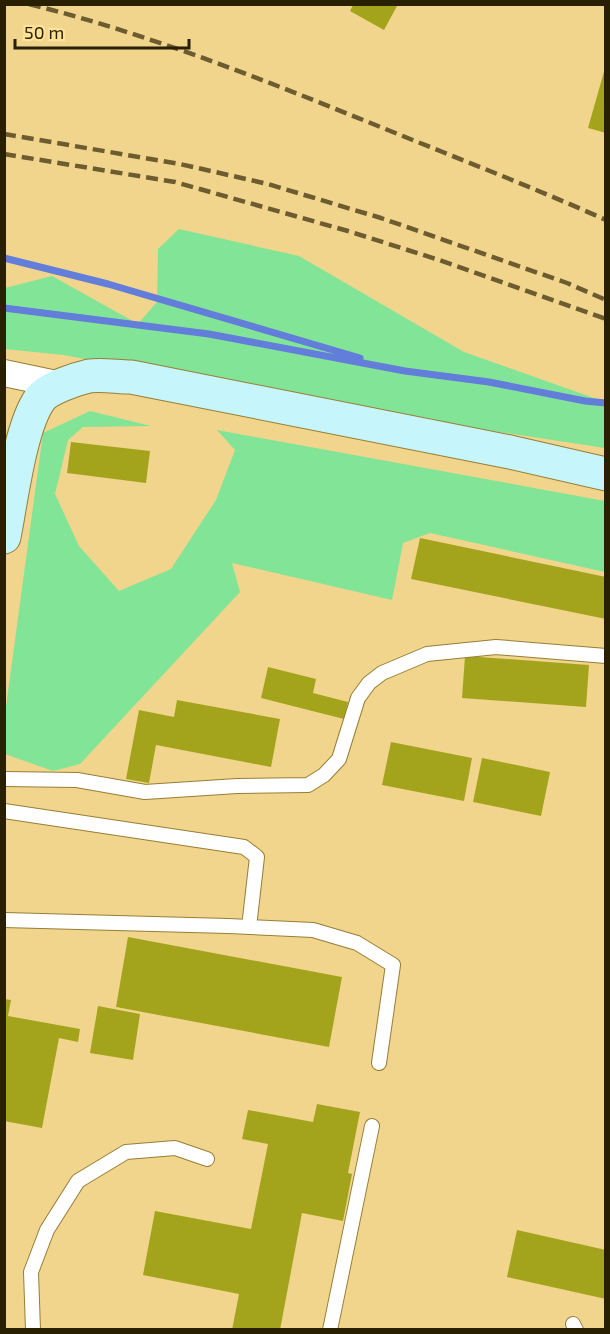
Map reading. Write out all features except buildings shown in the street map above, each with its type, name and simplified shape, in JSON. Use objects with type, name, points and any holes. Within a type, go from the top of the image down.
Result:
[{"type":"street","points":[[4,373],[61,385]]},
{"type":"street","points":[[4,537],[29,421],[41,398],[61,385],[91,375],[131,377],[510,452],[606,474]]},
{"type":"lane","points":[[4,779],[77,780],[145,792],[308,784],[324,776],[339,759],[358,698],[369,683],[382,673],[428,654],[496,647],[606,656]]},
{"type":"lane","points":[[4,811],[244,847],[257,857],[249,927]]},
{"type":"lane","points":[[4,920],[313,930],[357,943],[393,965],[379,1064]]},
{"type":"lane","points":[[330,1329],[372,1126]]},
{"type":"lane","points":[[33,1329],[31,1272],[47,1230],[78,1181],[126,1152],[175,1148],[207,1160]]},
{"type":"green space","points":[[179,229],[299,256],[464,352],[605,402],[605,448],[307,403],[64,355],[5,349],[5,288],[52,276],[138,324],[157,302],[158,249]]},
{"type":"green space","points":[[90,411],[151,426],[83,427],[68,440],[55,494],[79,546],[119,591],[171,569],[216,500],[235,450],[217,430],[605,501],[605,572],[430,533],[403,543],[392,600],[232,563],[240,592],[80,764],[53,771],[5,754],[5,714],[43,433]]},
{"type":"waterway","points":[[4,258],[108,284],[360,358]]},
{"type":"waterway","points":[[4,308],[209,334],[405,371],[489,382],[606,403]]},
{"type":"railway","points":[[29,4],[118,29],[249,75],[606,220]]},
{"type":"railway","points":[[4,134],[180,164],[268,184],[381,218],[567,283],[606,300]]},
{"type":"railway","points":[[4,154],[175,182],[348,231],[439,260],[606,319]]}]
